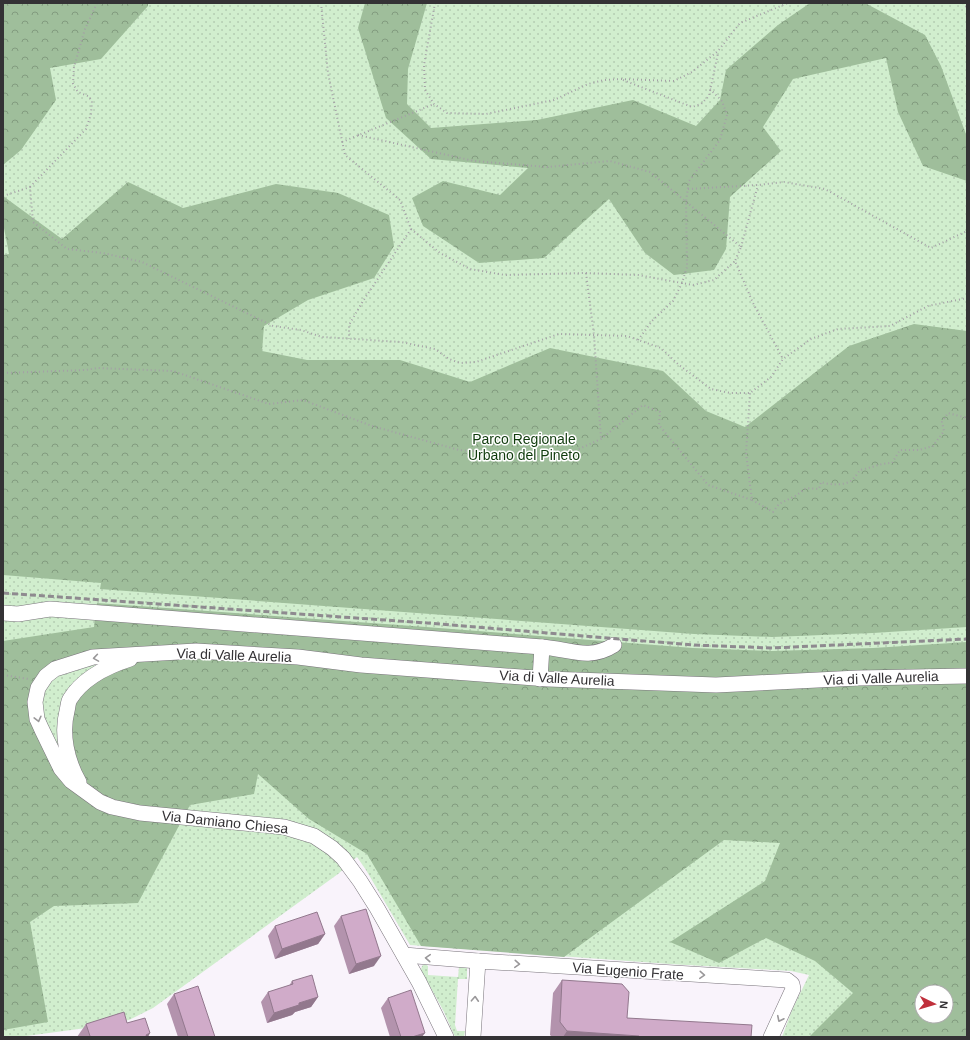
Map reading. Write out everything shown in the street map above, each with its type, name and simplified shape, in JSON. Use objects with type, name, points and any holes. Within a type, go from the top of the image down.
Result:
[{"type":"street","points":[[3,613],[18,614],[50,609],[542,646],[590,654],[600,652],[614,645]]},
{"type":"street","points":[[540,678],[542,646]]},
{"type":"street","name":"Via di Valle Aurelia","points":[[42,681],[55,669],[93,657],[196,651],[298,657],[361,665],[540,678],[716,685],[858,678],[967,676]]},
{"type":"street","name":"Via di Valle Aurelia","points":[[69,700],[82,684],[95,675],[116,664],[148,653]]},
{"type":"street","name":"Via Damiano Chiesa","points":[[42,681],[38,688],[35,702],[37,719],[61,769],[71,781],[106,804],[127,811],[292,829],[314,836],[326,843],[343,858],[360,881],[423,988],[446,1037]]},
{"type":"street","name":"Via Damiano Chiesa","points":[[69,700],[65,730],[68,757],[72,769],[88,793]]},
{"type":"street","name":"Via Eugenio Frate","points":[[404,955],[787,980],[792,984],[793,989],[771,1037]]},
{"type":"street","points":[[473,1037],[478,961]]},
{"type":"path","points":[[3,196],[30,187],[86,129],[91,114],[92,101],[88,96],[78,92],[73,84],[74,67],[85,29],[98,3]]},
{"type":"path","points":[[321,3],[328,73],[346,155],[400,200],[411,229],[440,253],[470,269],[505,275],[586,273],[638,275],[693,285],[714,280],[735,261],[741,247],[758,185]]},
{"type":"path","points":[[435,3],[424,65],[425,90],[434,104],[447,113],[486,114],[554,100],[588,84],[604,80],[621,79],[674,81],[692,72],[718,51],[740,23],[788,3]]},
{"type":"path","points":[[963,3],[967,8]]},
{"type":"path","points":[[621,79],[692,107],[701,104],[709,96],[718,51]]},
{"type":"path","points":[[638,340],[652,321],[673,300],[688,267],[686,201],[689,181],[720,140],[727,115],[722,101],[710,89]]},
{"type":"path","points":[[342,142],[434,104]]},
{"type":"path","points":[[358,135],[474,161],[547,167],[610,161],[650,172],[741,247]]},
{"type":"path","points":[[688,189],[784,182],[825,189],[931,248],[967,231]]},
{"type":"path","points":[[30,187],[33,222],[67,249],[103,253],[142,262],[273,326],[301,330],[322,337],[401,342],[435,349],[449,359],[460,363],[476,362],[559,334],[627,336],[662,348],[679,365],[711,389],[730,393],[750,393],[771,377],[783,359],[811,339],[838,329],[890,326],[928,306],[967,298]]},
{"type":"path","points":[[349,339],[349,325],[363,301],[411,229]]},
{"type":"path","points":[[735,261],[753,303],[783,359]]},
{"type":"path","points":[[586,273],[594,335],[600,439]]},
{"type":"path","points":[[3,373],[86,370],[97,368],[173,371],[269,404],[303,400],[372,426],[459,450],[559,458],[600,439],[643,405],[660,412],[659,425],[708,485],[752,500],[773,512],[779,504],[797,495],[806,488],[818,489],[821,482],[829,485],[851,481],[860,470],[882,463],[892,463],[900,450],[919,450],[933,446],[944,431],[942,422],[948,413],[967,418]]},
{"type":"path","points":[[750,393],[746,453],[752,500]]},
{"type":"path","points":[[3,675],[42,681]]},
{"type":"green space","name":"Parco Regionale Urbano del Pineto","points":[[3,3],[967,3],[967,1037],[782,1037],[792,1010],[809,975],[791,971],[669,964],[410,945],[357,857],[338,874],[153,1008],[129,1020],[86,1028],[19,1037],[3,1037]]},
{"type":"green space","points":[[3,3],[148,3],[148,6],[101,59],[50,68],[56,100],[21,150],[3,165]]},
{"type":"green space","points":[[365,3],[427,3],[408,69],[407,104],[431,128],[537,120],[633,100],[696,126],[720,100],[726,70],[778,25],[810,3],[865,3],[925,35],[941,66],[967,137],[967,181],[923,166],[898,112],[886,58],[793,79],[763,127],[781,151],[730,197],[726,249],[714,270],[674,275],[645,253],[609,199],[544,258],[479,263],[423,226],[412,198],[443,181],[500,195],[528,168],[431,159],[386,118],[358,28]]},
{"type":"green space","points":[[128,182],[183,208],[276,184],[338,193],[389,215],[394,246],[374,278],[308,300],[264,326],[262,351],[307,360],[400,360],[470,382],[550,348],[663,371],[706,411],[745,427],[849,346],[914,324],[967,331],[967,627],[772,637],[694,634],[100,589],[101,583],[3,575],[3,255],[9,254],[3,223],[3,196],[62,239]]},
{"type":"green space","points":[[97,603],[693,648],[772,651],[873,648],[967,642],[967,1037],[809,1037],[853,993],[815,961],[766,938],[719,963],[670,942],[765,881],[780,843],[724,840],[564,957],[421,946],[367,854],[309,819],[258,774],[254,794],[190,805],[138,903],[54,906],[30,922],[48,1022],[3,1030],[3,641],[94,627]],"holes":[[[103,661],[82,680],[63,738],[70,772],[40,709],[44,687],[57,674]]]},
{"type":"green space","points":[[425,964],[428,966],[428,975],[458,977],[459,967],[467,968],[467,979],[458,979],[455,1025],[457,1031],[465,1031],[464,1037],[455,1037],[444,1012],[421,970],[422,966]]},
{"type":"building","points":[[366,909],[381,956],[356,964],[341,916]]},
{"type":"building","points":[[317,912],[325,934],[282,949],[275,926]]},
{"type":"building","points":[[312,975],[318,997],[274,1013],[268,992],[293,984],[292,981]]},
{"type":"building","points":[[562,980],[622,984],[629,992],[627,1018],[752,1025],[751,1037],[639,1037],[567,1031],[560,1022]]},
{"type":"building","points":[[198,986],[215,1037],[188,1037],[174,994]]},
{"type":"building","points":[[411,990],[425,1033],[412,1037],[401,1037],[388,998]]},
{"type":"building","points":[[124,1012],[127,1023],[145,1018],[150,1033],[146,1035],[147,1037],[89,1037],[86,1024]]},
{"type":"railway","points":[[3,593],[427,623],[693,645],[772,648],[967,639]]}]
